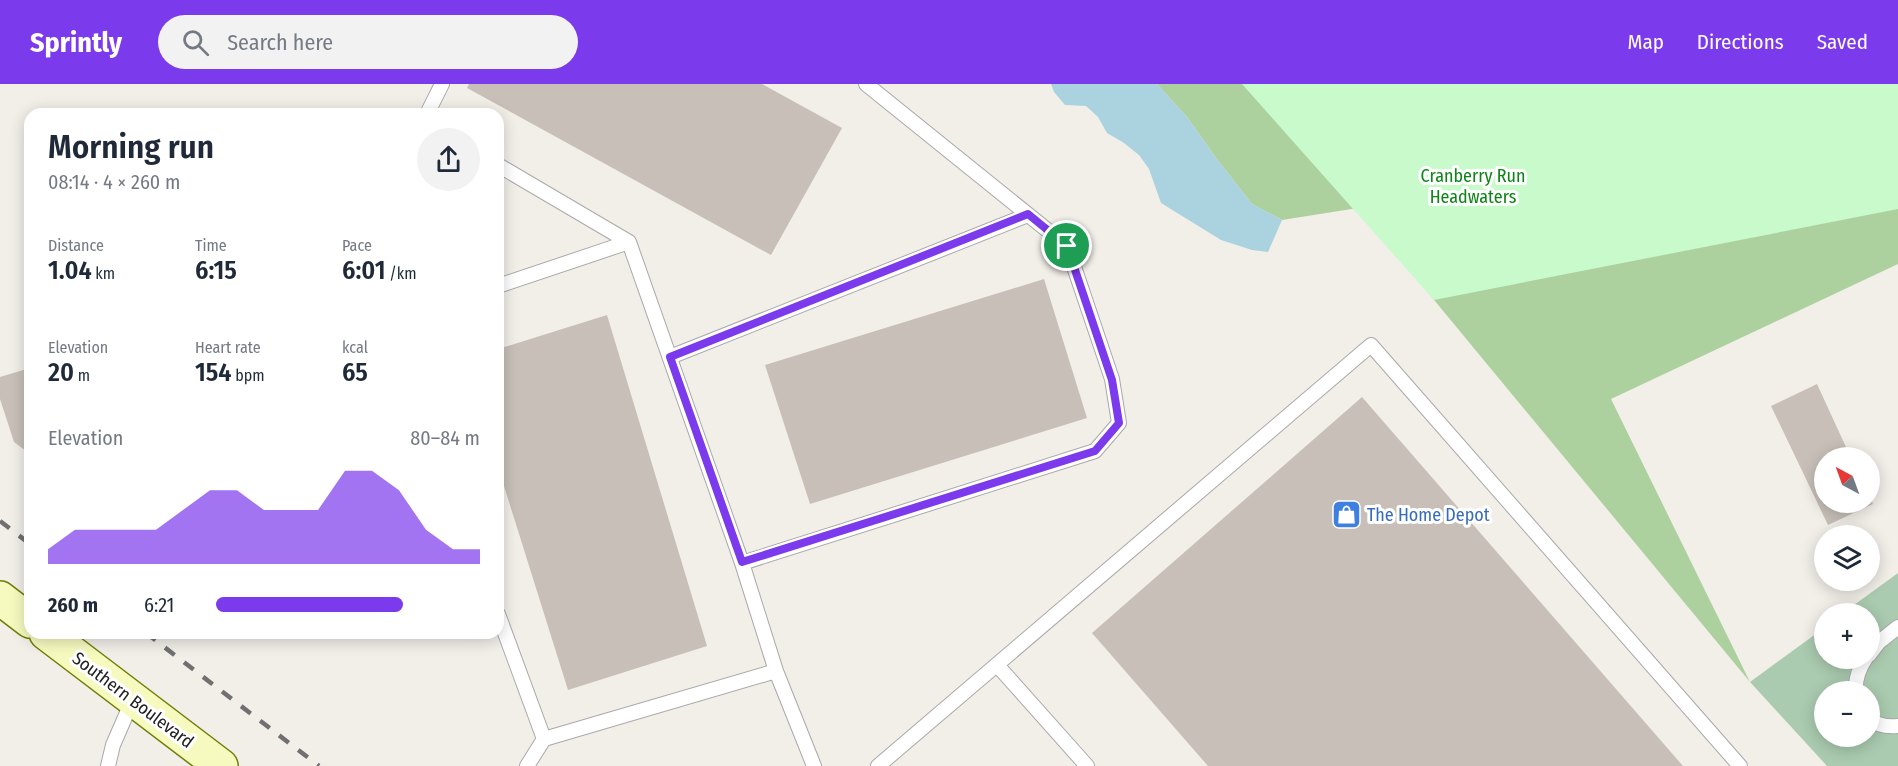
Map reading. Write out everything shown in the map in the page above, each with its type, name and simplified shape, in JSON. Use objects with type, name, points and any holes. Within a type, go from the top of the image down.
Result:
[{"type":"street","points":[[0,598],[24,616]]},
{"type":"street","name":"Southern Boulevard","points":[[54,639],[221,766]]},
{"type":"lane","points":[[430,108],[442,84]]},
{"type":"lane","points":[[742,562],[1095,451],[1119,423],[1112,380],[1067,246],[866,84]]},
{"type":"lane","points":[[504,169],[629,242],[742,562],[776,670],[814,766]]},
{"type":"lane","points":[[670,357],[1028,214]]},
{"type":"lane","points":[[504,284],[629,242]]},
{"type":"lane","points":[[878,766],[1371,345],[1740,766]]},
{"type":"lane","points":[[1880,641],[1898,627]]},
{"type":"lane","points":[[504,630],[544,739]]},
{"type":"lane","points":[[996,665],[1087,766]]},
{"type":"lane","points":[[527,766],[544,739],[776,670]]},
{"type":"lane","points":[[108,766],[113,745],[133,699]]},
{"type":"lane","points":[[1880,725],[1898,726]]},
{"type":"green space","points":[[1157,84],[1898,84],[1898,264],[1611,399],[1750,682],[1358,208],[1282,220],[1252,204],[1187,117]]},
{"type":"green space","name":"Cranberry Run Headwaters","points":[[1242,84],[1898,84],[1898,209],[1434,300]]},
{"type":"green space","points":[[1898,573],[1898,766],[1827,766],[1750,682],[1814,635],[1814,669],[1880,669],[1880,603],[1857,603],[1873,591],[1880,591],[1880,586]]},
{"type":"water","points":[[1051,84],[1157,84],[1187,117],[1252,204],[1282,220],[1268,252],[1252,250],[1221,240],[1161,203],[1149,169],[1139,155],[1107,133],[1098,117],[1086,106],[1065,105],[1054,92]]},
{"type":"building","points":[[469,84],[762,84],[842,128],[771,255],[467,88]]},
{"type":"building","points":[[1044,279],[1087,418],[810,504],[765,365]]},
{"type":"building","points":[[607,315],[707,646],[568,690],[504,486],[504,347]]},
{"type":"building","points":[[24,370],[24,450],[14,442],[0,399],[0,377]]},
{"type":"building","points":[[1817,384],[1846,447],[1814,447],[1814,496],[1771,406]]},
{"type":"building","name":"The Home Depot","points":[[1362,397],[1683,766],[1208,766],[1092,633]]},
{"type":"building","points":[[1822,513],[1854,513],[1828,525]]},
{"type":"railway","points":[[0,521],[24,539]]},
{"type":"railway","points":[[154,639],[319,766]]},
{"type":"place","name":"The Home Depot","points":[[1346,515]]},
{"type":"route","points":[[1028,214],[1067,246],[1112,380],[1119,423],[1095,451],[742,562],[670,357],[1028,214]]}]
